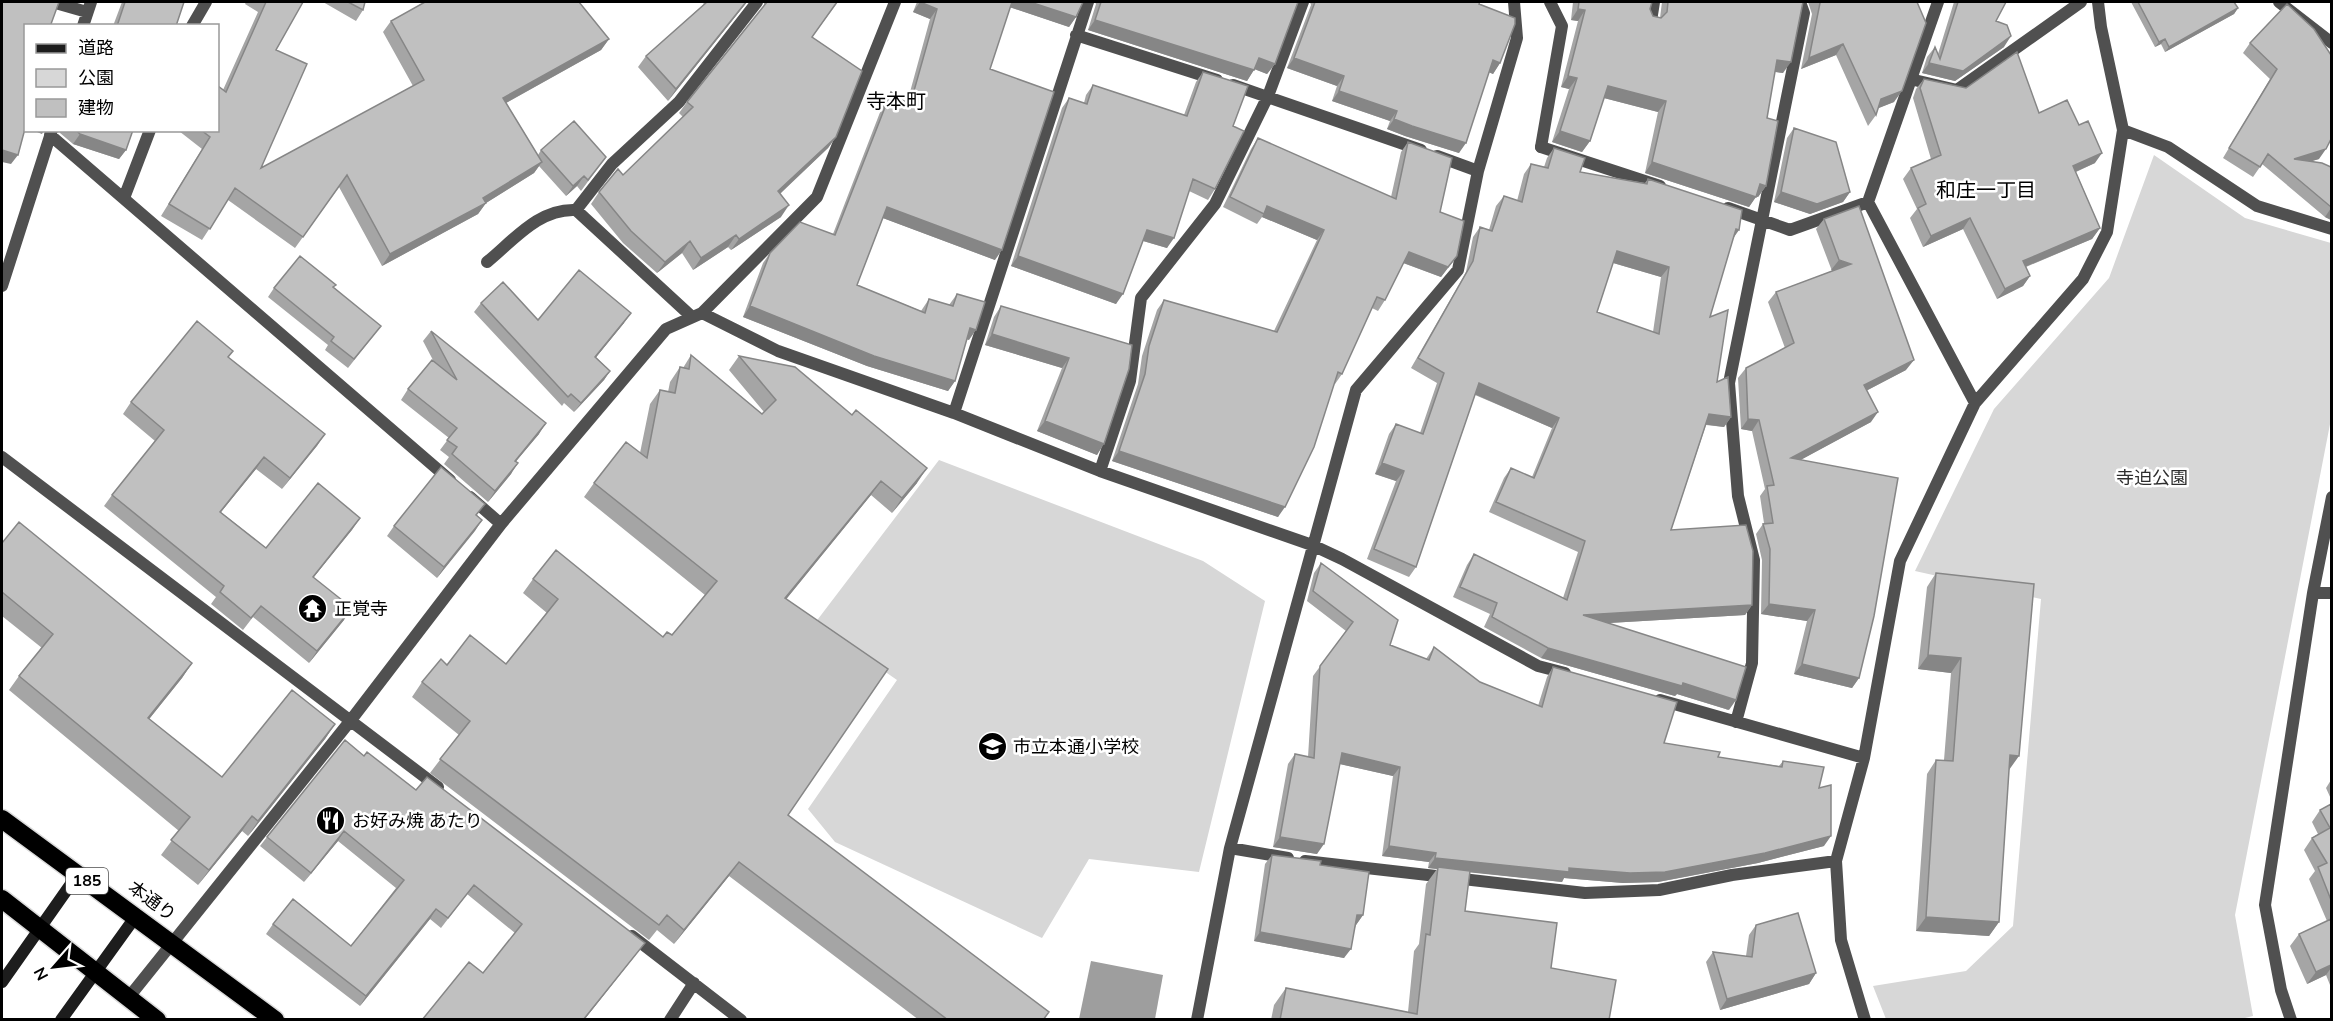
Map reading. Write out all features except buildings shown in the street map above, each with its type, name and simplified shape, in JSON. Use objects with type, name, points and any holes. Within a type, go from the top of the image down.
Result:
[{"type":"highway","name":"本通り","points":[[2,819],[275,1020]]},
{"type":"highway","points":[[2,899],[157,1020]]},
{"type":"street","points":[[52,2],[89,7],[84,24]]},
{"type":"street","points":[[193,24],[206,2]]},
{"type":"street","points":[[576,210],[612,164],[679,102],[758,2]]},
{"type":"street","points":[[129,997],[351,720],[501,524],[666,329],[697,315],[818,197],[895,2]]},
{"type":"street","points":[[954,413],[1088,2]]},
{"type":"street","points":[[1100,471],[1130,381],[1141,298],[1215,204],[1268,96],[1303,2]]},
{"type":"street","points":[[1197,1020],[1230,848],[1356,390],[1458,270],[1478,171],[1518,38],[1514,2]]},
{"type":"street","points":[[1550,2],[1562,26],[1541,147],[1674,190]]},
{"type":"street","points":[[1651,21],[1654,2]]},
{"type":"street","points":[[1736,722],[1752,663],[1754,560],[1738,496],[1729,383],[1804,13],[1800,2]]},
{"type":"street","points":[[1938,2],[1868,202],[1975,403]]},
{"type":"street","points":[[1910,79],[1957,90],[2081,2]]},
{"type":"street","points":[[1865,1020],[1841,940],[1836,861],[1864,758],[1900,561],[1975,403],[2083,279],[2107,232],[2123,130],[2101,27],[2098,2]]},
{"type":"street","points":[[2278,2],[2331,43]]},
{"type":"street","points":[[1076,34],[1268,96],[1478,171]]},
{"type":"street","points":[[2123,130],[2168,147],[2257,206],[2331,229]]},
{"type":"street","points":[[123,198],[149,132]]},
{"type":"street","points":[[2,286],[51,133],[123,198],[501,524]]},
{"type":"street","points":[[1718,205],[1790,230],[1868,202]]},
{"type":"street","points":[[487,262],[543,216],[563,210],[576,210],[697,315],[778,351],[954,413],[1100,471],[1312,545],[1342,559],[1538,666],[1582,678]]},
{"type":"street","points":[[2,457],[453,798]]},
{"type":"street","points":[[2291,1020],[2281,990],[2265,905],[2313,593],[2331,497]]},
{"type":"street","points":[[2313,593],[2331,593]]},
{"type":"street","points":[[1648,697],[1864,758]]},
{"type":"street","points":[[1230,848],[1346,867],[1585,893],[1659,890],[1732,875],[1836,861]]},
{"type":"street","points":[[2,982],[78,874]]},
{"type":"street","points":[[61,1020],[136,916]]},
{"type":"street","points":[[620,926],[741,1020]]},
{"type":"street","points":[[670,1020],[694,983]]},
{"type":"green space","name":"寺迫公園","points":[[2154,155],[2245,218],[2331,243],[2331,419],[2235,915],[2253,1016],[2237,1020],[1886,1019],[1873,986],[1966,971],[2013,926],[2041,599],[1915,571],[1994,409],[2109,278]]},
{"type":"green space","points":[[939,460],[1203,561],[1265,601],[1199,872],[1089,859],[1042,938],[835,842],[808,809],[897,680],[815,623]]},
{"type":"shaded area","points":[[1091,961],[1163,975],[1155,1019],[1079,1019]]},
{"type":"place","name":"正覚寺","points":[[313,609]]},
{"type":"place","name":"市立本通小学校","points":[[992,747]]},
{"type":"place","name":"お好み焼 あたり","points":[[331,821]]},
{"type":"district","name":"寺本町","points":[[896,101]]},
{"type":"district","name":"和庄一丁目","points":[[1986,190]]}]
